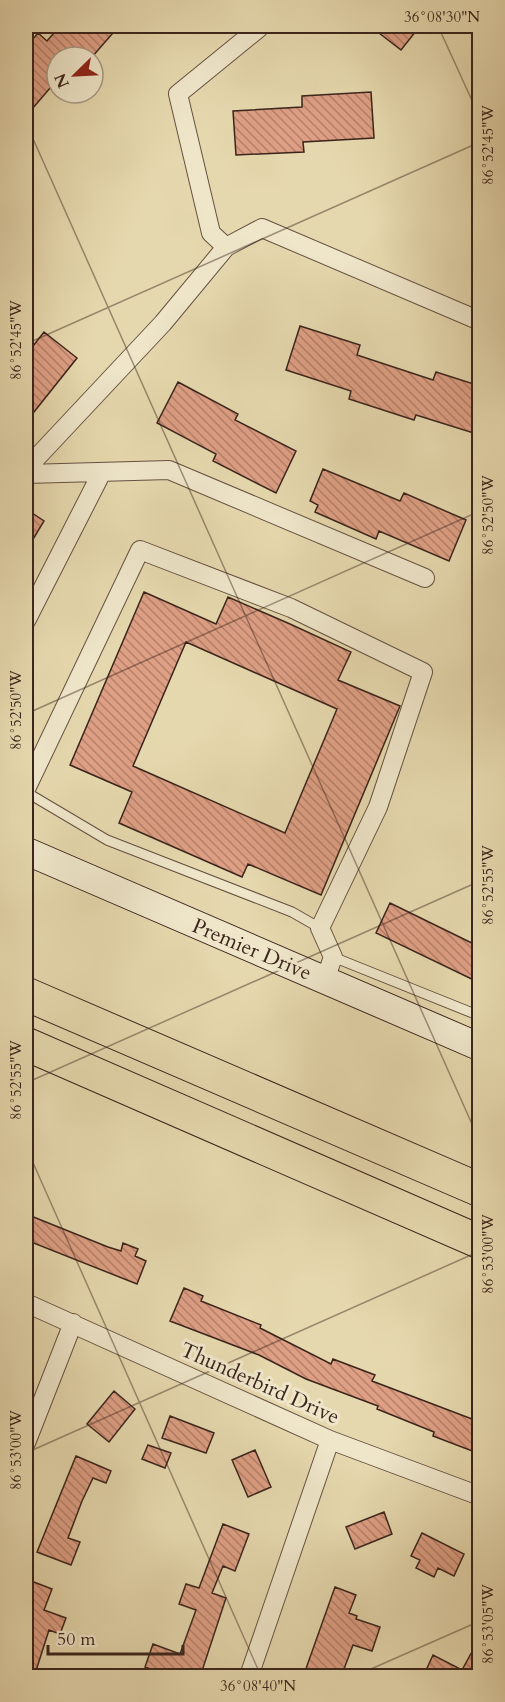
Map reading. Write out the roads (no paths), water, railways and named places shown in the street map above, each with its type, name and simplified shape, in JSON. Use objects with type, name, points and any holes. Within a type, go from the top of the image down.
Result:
[{"type":"highway","points":[[26,994],[480,1190]]},
{"type":"highway","points":[[26,1044],[480,1242]]},
{"type":"street","points":[[226,247],[212,233],[178,94],[259,28]]},
{"type":"street","points":[[26,471],[164,323],[226,247],[262,228],[480,321]]},
{"type":"street","points":[[26,471],[169,470],[425,578]]},
{"type":"street","points":[[26,621],[102,472]]},
{"type":"street","points":[[26,791],[140,550],[291,608],[423,672],[378,807],[320,928],[329,968]]},
{"type":"street","name":"Premier Drive","points":[[26,851],[329,968],[480,1047]]},
{"type":"street","name":"Thunderbird Drive","points":[[26,1303],[330,1440],[480,1496]]},
{"type":"street","points":[[26,1443],[73,1323]]},
{"type":"street","points":[[249,1677],[330,1440]]},
{"type":"lane","points":[[26,791],[107,840],[292,912],[320,928]]},
{"type":"lane","points":[[329,968],[480,1016]]}]
